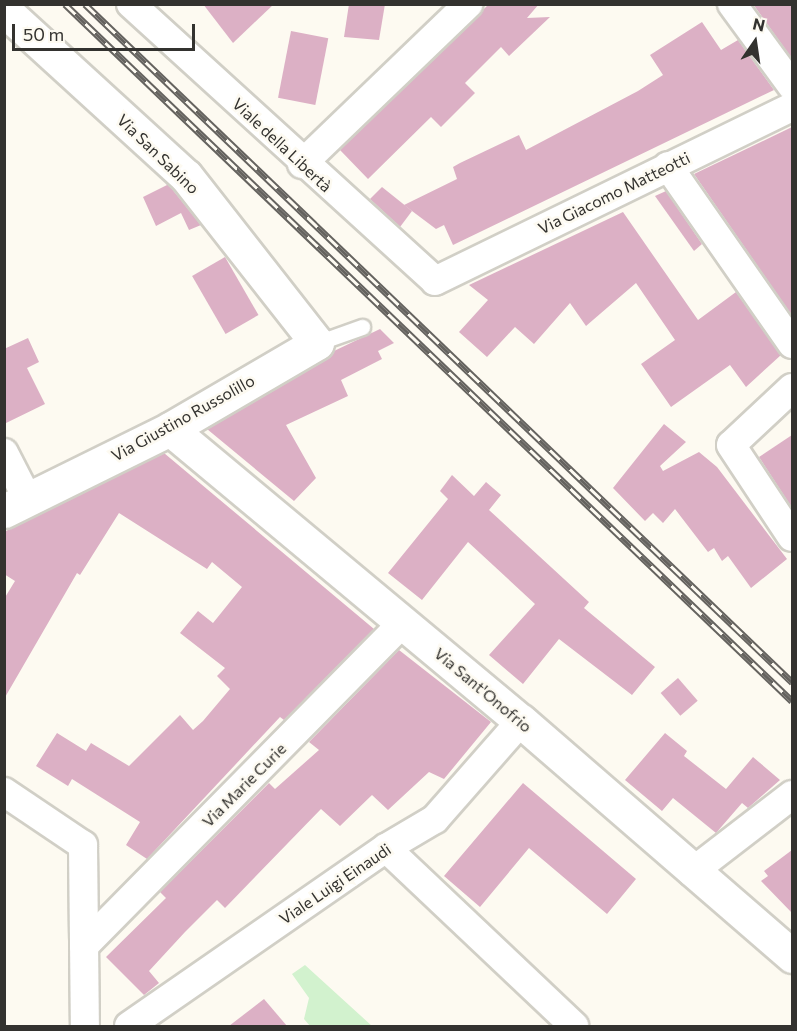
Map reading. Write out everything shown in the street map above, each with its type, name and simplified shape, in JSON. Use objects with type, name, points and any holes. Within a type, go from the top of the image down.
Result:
[{"type":"street","name":"Viale della Libertà","points":[[131,4],[302,164],[435,281]]},
{"type":"street","points":[[302,164],[468,4]]},
{"type":"street","points":[[732,4],[792,86]]},
{"type":"street","name":"Via San Sabino","points":[[4,10],[186,176],[316,343]]},
{"type":"street","name":"Via Giacomo Matteotti","points":[[435,281],[792,107]]},
{"type":"street","points":[[668,166],[792,344]]},
{"type":"street","name":"Via Giustino Russolillo","points":[[16,506],[170,429],[316,343]]},
{"type":"street","points":[[792,388],[731,445],[792,537]]},
{"type":"street","name":"Via Sant'Onofrio","points":[[170,429],[521,721],[692,872],[792,956]]},
{"type":"street","points":[[4,453],[16,506]]},
{"type":"street","name":"Via Marie Curie","points":[[84,946],[403,623]]},
{"type":"street","name":"Viale Luigi Einaudi","points":[[129,1026],[386,848],[435,819],[521,721]]},
{"type":"street","points":[[4,792],[83,845],[85,1026]]},
{"type":"street","points":[[692,872],[792,795]]},
{"type":"street","points":[[386,848],[574,1026]]},
{"type":"lane","name":"Via Giustino Russolillo","points":[[316,343],[362,327]]},
{"type":"green space","points":[[305,965],[372,1026],[310,1026],[304,1019],[309,998],[292,974]]},
{"type":"building","points":[[203,4],[274,4],[233,43]]},
{"type":"building","points":[[349,4],[385,4],[379,40],[344,37]]},
{"type":"building","points":[[489,4],[539,4],[527,18],[550,17],[509,56],[501,47],[465,83],[475,93],[441,127],[431,117],[368,179],[340,150]]},
{"type":"building","points":[[753,4],[792,4],[792,59]]},
{"type":"building","points":[[702,22],[721,50],[738,40],[774,90],[453,245],[444,225],[436,229],[404,205],[457,179],[453,167],[460,163],[519,135],[526,150],[638,91],[663,75],[650,55]]},
{"type":"building","points":[[291,31],[328,38],[315,105],[278,98]]},
{"type":"building","points":[[792,127],[792,316],[694,174]]},
{"type":"building","points":[[165,182],[201,225],[189,230],[181,213],[156,226],[143,197],[167,185]]},
{"type":"building","points":[[382,187],[412,211],[400,227],[370,199]]},
{"type":"building","points":[[666,191],[702,244],[694,251],[655,196]]},
{"type":"building","points":[[623,212],[698,320],[736,292],[781,355],[746,387],[730,365],[671,407],[641,364],[675,340],[636,283],[586,326],[570,303],[534,344],[515,327],[487,357],[459,332],[488,300],[469,285]]},
{"type":"building","points":[[225,257],[258,315],[226,334],[192,276]]},
{"type":"building","points":[[380,329],[394,343],[378,351],[382,359],[341,380],[348,396],[286,425],[316,478],[294,501],[207,429],[334,351]]},
{"type":"building","points":[[28,338],[39,362],[27,368],[45,404],[4,424],[4,349]]},
{"type":"building","points":[[664,424],[686,442],[660,466],[663,471],[699,452],[717,467],[787,559],[751,588],[728,556],[722,561],[714,548],[708,552],[675,509],[663,523],[653,513],[645,521],[613,488]]},
{"type":"building","points":[[792,435],[792,508],[759,457]]},
{"type":"building","points":[[164,453],[374,629],[284,720],[280,717],[147,859],[126,845],[140,822],[72,779],[68,786],[36,766],[57,733],[86,751],[91,743],[129,766],[180,715],[193,730],[230,689],[217,676],[225,668],[180,633],[198,611],[213,623],[242,587],[212,562],[207,569],[119,513],[80,575],[77,573],[4,699],[4,599],[15,581],[4,574],[4,532]]},
{"type":"building","points":[[452,475],[474,496],[486,482],[501,495],[489,510],[589,602],[584,608],[655,667],[632,695],[559,639],[523,684],[489,655],[535,604],[468,542],[422,600],[388,573],[448,499],[440,491]]},
{"type":"building","points":[[399,650],[491,722],[444,779],[429,772],[388,810],[372,795],[340,826],[321,809],[225,908],[217,900],[185,932],[149,971],[159,983],[144,995],[106,957],[166,898],[160,892],[269,783],[275,789],[319,750],[309,742]]},
{"type":"building","points":[[678,678],[698,701],[680,716],[661,693]]},
{"type":"building","points":[[665,733],[687,751],[684,756],[726,789],[753,757],[780,780],[748,808],[742,803],[716,833],[673,798],[662,811],[625,780]]},
{"type":"building","points":[[523,783],[636,879],[607,914],[529,848],[480,907],[444,876]]},
{"type":"building","points":[[792,850],[792,913],[761,881],[768,876],[764,871]]},
{"type":"building","points":[[264,999],[287,1026],[229,1026]]},
{"type":"railway","points":[[65,4],[792,701]]},
{"type":"railway","points":[[85,4],[792,682]]}]
